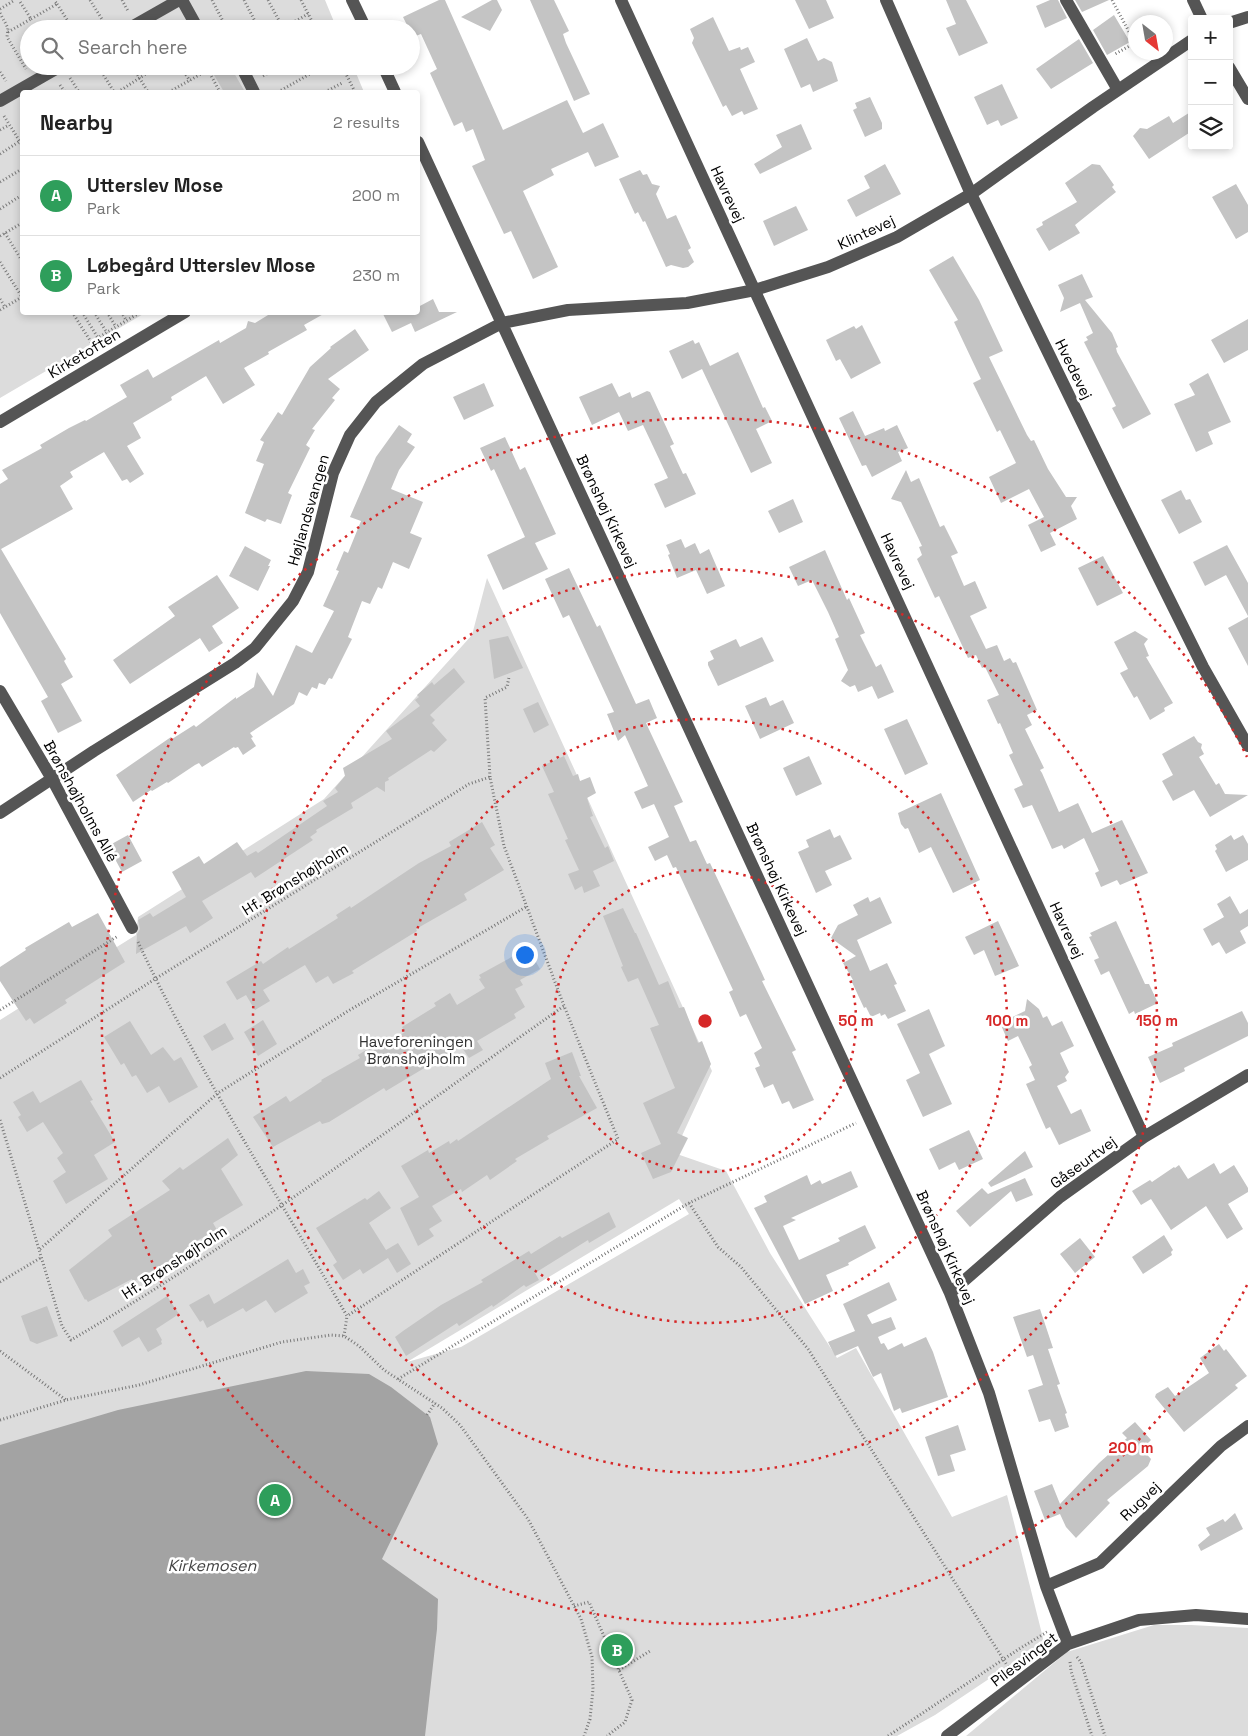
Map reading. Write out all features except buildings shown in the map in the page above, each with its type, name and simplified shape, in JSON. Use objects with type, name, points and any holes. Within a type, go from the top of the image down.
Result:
[{"type":"street","points":[[144,20],[181,0],[193,20]]},
{"type":"street","points":[[352,0],[362,20]]},
{"type":"street","name":"Havrevej","points":[[621,0],[1144,1137]]},
{"type":"street","name":"Hvedevej","points":[[886,0],[971,194],[1203,667],[1248,746]]},
{"type":"street","points":[[1066,0],[1118,90]]},
{"type":"street","points":[[1193,0],[1200,15]]},
{"type":"street","points":[[1233,22],[1248,17]]},
{"type":"street","name":"Klintevej","points":[[502,323],[568,310],[687,303],[755,290],[828,267],[897,237],[971,194],[1188,43]]},
{"type":"street","points":[[1233,74],[1248,99]]},
{"type":"street","points":[[0,101],[45,75]]},
{"type":"street","points":[[246,75],[253,90]]},
{"type":"street","points":[[387,75],[394,90]]},
{"type":"street","name":"Brønshøj Kirkevej","points":[[420,146],[950,1293],[989,1393],[1046,1586],[1068,1644]]},
{"type":"street","name":"Kirketoften","points":[[0,422],[180,315]]},
{"type":"street","name":"Højlandsvangen","points":[[0,812],[235,664],[255,648],[293,601],[308,572],[332,474],[344,444],[359,422],[376,402],[423,364],[502,323]]},
{"type":"street","name":"Brønshøjholms Allé","points":[[0,691],[52,779],[132,928]]},
{"type":"street","name":"Gåseurtvej","points":[[950,1293],[1060,1197],[1144,1137],[1248,1075]]},
{"type":"street","name":"Rugvej","points":[[1046,1586],[1100,1563],[1221,1446],[1248,1426]]},
{"type":"street","name":"Pilesvinget","points":[[947,1736],[1068,1644],[1139,1620],[1196,1615],[1248,1619]]},
{"type":"path","points":[[15,0],[0,11],[8,28],[7,37],[20,58]]},
{"type":"path","points":[[19,0],[31,19],[56,4]]},
{"type":"path","points":[[54,0],[67,20]]},
{"type":"path","points":[[90,0],[102,20]]},
{"type":"path","points":[[212,0],[222,20]]},
{"type":"path","points":[[244,0],[254,20]]},
{"type":"path","points":[[268,0],[278,20]]},
{"type":"path","points":[[301,0],[311,20]]},
{"type":"path","points":[[1102,61],[1135,43],[1112,0]]},
{"type":"path","points":[[297,20],[308,14]]},
{"type":"path","points":[[8,32],[20,25]]},
{"type":"path","points":[[30,75],[34,81]]},
{"type":"path","points":[[104,75],[115,90]]},
{"type":"path","points":[[137,75],[147,90]]},
{"type":"path","points":[[119,90],[144,75]]},
{"type":"path","points":[[186,75],[190,81]]},
{"type":"path","points":[[173,90],[200,75]]},
{"type":"path","points":[[211,75],[219,90]]},
{"type":"path","points":[[282,90],[308,75]]},
{"type":"path","points":[[346,75],[354,90]]},
{"type":"path","points":[[328,90],[342,82]]},
{"type":"path","points":[[0,109],[20,140]]},
{"type":"path","points":[[0,130],[9,124]]},
{"type":"path","points":[[0,154],[20,144]]},
{"type":"path","points":[[0,182],[20,170]]},
{"type":"path","points":[[0,209],[20,196]]},
{"type":"path","points":[[0,236],[20,223]]},
{"type":"path","points":[[5,233],[20,258]]},
{"type":"path","points":[[0,262],[20,294]]},
{"type":"path","points":[[0,310],[20,298]]},
{"type":"path","points":[[0,299],[5,307]]},
{"type":"path","points":[[74,315],[91,342],[135,315]]},
{"type":"path","points":[[84,315],[98,338]]},
{"type":"path","points":[[96,315],[107,333]]},
{"type":"path","points":[[109,315],[116,327]]},
{"type":"path","points":[[123,315],[126,320]]},
{"type":"path","points":[[347,1316],[618,1139],[564,1006],[504,846],[490,777],[485,698],[508,686],[508,676]]},
{"type":"path","name":"Hf. Brønshøjholm","points":[[0,1078],[470,784],[490,777]]},
{"type":"path","points":[[40,1248],[218,1094],[348,1011],[526,907]]},
{"type":"path","points":[[0,1010],[132,928],[156,979],[218,1094],[347,1316],[344,1336]]},
{"type":"path","name":"Hf. Brønshøjholm","points":[[0,1120],[62,1326],[71,1340],[130,1305],[282,1204],[564,1006]]},
{"type":"path","points":[[398,1379],[689,1203],[869,1117]]},
{"type":"path","points":[[689,1203],[718,1247],[741,1267],[808,1349],[1018,1683]]},
{"type":"path","points":[[0,1282],[42,1257]]},
{"type":"path","points":[[0,1420],[66,1400],[139,1385],[282,1342],[331,1335],[344,1336],[359,1346],[384,1370],[434,1403],[460,1425],[528,1519],[581,1619],[592,1657],[590,1719],[584,1736]]},
{"type":"path","points":[[0,1351],[66,1400]]},
{"type":"path","points":[[427,1415],[434,1403]]},
{"type":"path","points":[[574,1606],[589,1602],[632,1700],[624,1722],[607,1736]]},
{"type":"path","points":[[888,1736],[1019,1649],[1061,1624]]},
{"type":"path","points":[[1068,1644],[1071,1671],[1092,1736]]},
{"type":"path","points":[[1068,1644],[1081,1662],[1105,1736]]},
{"type":"path","points":[[619,1670],[650,1651]]},
{"type":"green space","points":[[0,0],[325,0],[333,20],[20,20],[20,75],[357,75],[363,90],[20,90],[20,315],[142,315],[0,398]]},
{"type":"green space","name":"Haveforeningen Brønshøjholm","points":[[487,578],[712,1071],[674,1153],[726,1171],[770,1253],[837,1358],[856,1348],[952,1517],[1007,1495],[1044,1642],[935,1715],[897,1736],[0,1736],[0,1020],[136,935],[138,917],[324,799],[472,635]],"holes":[[[679,1199],[689,1214],[461,1347],[407,1362]]]},
{"type":"green space","points":[[1154,1625],[1248,1628],[1248,1736],[966,1736],[1067,1652]]},
{"type":"water","name":"Kirkemosen","points":[[306,1371],[369,1374],[391,1387],[430,1417],[438,1444],[382,1559],[438,1599],[437,1629],[425,1736],[0,1736],[0,1445],[118,1410]]},
{"type":"place","name":"Utterslev Mose","points":[[275,1500]]},
{"type":"place","name":"Løbegård Utterslev Mose","points":[[617,1650]]}]
